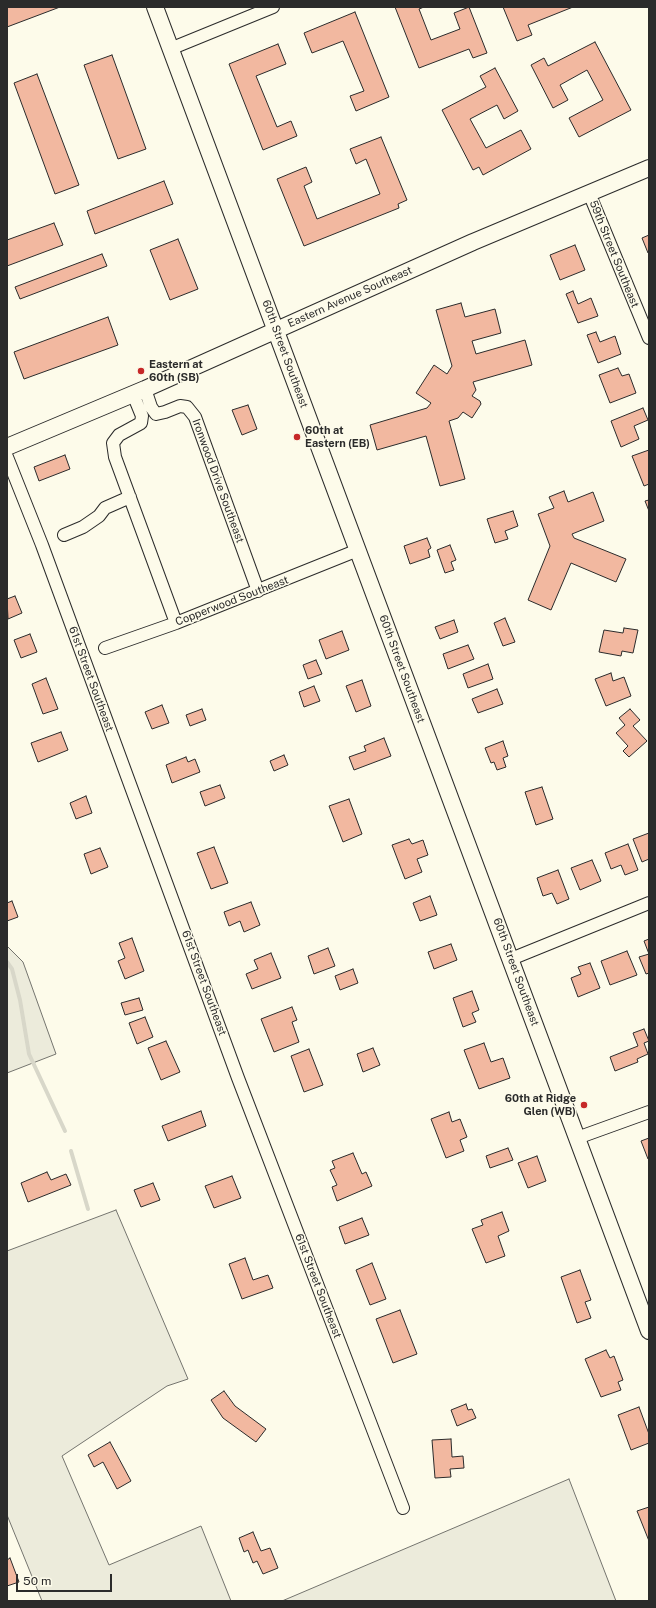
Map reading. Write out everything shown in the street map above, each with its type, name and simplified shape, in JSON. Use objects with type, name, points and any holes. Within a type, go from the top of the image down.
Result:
[{"type":"main road","name":"60th Street Southeast","points":[[155,7],[649,1331]]},
{"type":"main road","name":"Eastern Avenue Southeast","points":[[7,446],[139,392],[473,242],[649,168]]},
{"type":"street","points":[[170,49],[273,7]]},
{"type":"street","name":"59th Street Southeast","points":[[589,193],[649,338]]},
{"type":"street","points":[[139,392],[142,416],[141,423],[119,434],[113,443],[115,456],[176,623]]},
{"type":"street","name":"Ironwood Drive Southeast","points":[[139,392],[156,414],[180,406],[187,407],[195,417],[258,591]]},
{"type":"street","name":"61st Street Southeast","points":[[7,457],[45,552],[238,1078],[403,1508]]},
{"type":"street","points":[[64,535],[83,527],[99,516],[105,508],[130,497]]},
{"type":"street","name":"Copperwood Southeast","points":[[105,648],[176,623],[358,550]]},
{"type":"street","points":[[511,959],[649,903]]},
{"type":"street","points":[[577,1138],[649,1112]]},
{"type":"shaded area","points":[[7,946],[23,962],[56,1054],[7,1073]]},
{"type":"shaded area","points":[[116,1210],[188,1379],[167,1386],[62,1456],[109,1565],[201,1526],[231,1601],[42,1601],[7,1515],[7,1251]]},
{"type":"shaded area","points":[[569,1479],[616,1601],[282,1601]]},
{"type":"building","points":[[7,7],[60,7],[7,27]]},
{"type":"building","points":[[395,7],[424,7],[419,9],[431,40],[460,29],[454,13],[469,7],[487,53],[473,58],[469,49],[419,68]]},
{"type":"building","points":[[503,7],[573,7],[528,25],[532,35],[517,41]]},
{"type":"building","points":[[355,12],[389,97],[356,111],[350,96],[364,91],[343,41],[312,53],[304,33]]},
{"type":"building","points":[[595,42],[631,110],[579,137],[569,118],[603,100],[587,70],[560,85],[568,100],[553,108],[531,65],[544,58],[548,66]]},
{"type":"building","points":[[278,44],[286,64],[256,76],[277,127],[291,121],[297,136],[263,150],[229,64]]},
{"type":"building","points":[[112,55],[146,149],[118,159],[84,65]]},
{"type":"building","points":[[495,68],[518,111],[504,119],[497,105],[470,119],[486,148],[521,130],[531,149],[483,175],[479,167],[473,170],[442,110],[486,87],[480,76]]},
{"type":"building","points":[[37,74],[79,185],[55,194],[14,83]]},
{"type":"building","points":[[381,137],[407,200],[398,204],[399,208],[304,246],[277,179],[306,167],[312,182],[304,186],[317,219],[380,194],[366,159],[356,164],[350,149]]},
{"type":"building","points":[[164,181],[173,204],[95,234],[87,211]]},
{"type":"building","points":[[54,223],[63,245],[7,266],[7,240]]},
{"type":"building","points":[[649,235],[649,253],[648,253],[642,238]]},
{"type":"building","points":[[178,239],[198,289],[170,300],[150,250]]},
{"type":"building","points":[[575,245],[585,270],[560,280],[550,255]]},
{"type":"building","points":[[102,254],[107,266],[20,299],[15,287]]},
{"type":"building","points":[[573,291],[578,304],[591,298],[598,316],[578,323],[566,294]]},
{"type":"building","points":[[461,303],[465,317],[495,309],[501,333],[472,341],[476,354],[525,340],[532,365],[473,382],[476,390],[472,396],[480,401],[481,404],[472,418],[463,412],[458,418],[449,421],[465,479],[440,486],[426,436],[377,450],[370,425],[427,408],[431,403],[416,393],[434,365],[447,374],[452,366],[436,310]]},
{"type":"building","points":[[108,317],[118,345],[24,379],[14,352]]},
{"type":"building","points":[[596,332],[600,342],[615,336],[621,354],[598,363],[587,335]]},
{"type":"building","points":[[618,368],[622,376],[629,374],[636,393],[610,403],[599,375]]},
{"type":"building","points":[[248,405],[257,429],[242,435],[232,410]]},
{"type":"building","points":[[643,408],[648,420],[634,426],[639,439],[621,447],[611,421]]},
{"type":"building","points":[[649,450],[649,484],[644,486],[632,456]]},
{"type":"building","points":[[65,455],[70,469],[39,481],[34,467]]},
{"type":"building","points":[[564,491],[568,502],[593,492],[604,521],[572,534],[574,538],[626,559],[616,582],[571,563],[551,610],[528,600],[550,546],[538,514],[554,508],[549,497]]},
{"type":"building","points":[[649,500],[649,511],[645,501]]},
{"type":"building","points":[[513,511],[518,526],[505,531],[508,539],[495,543],[487,519]]},
{"type":"building","points":[[427,538],[431,548],[428,550],[430,557],[410,564],[404,546]]},
{"type":"building","points":[[450,545],[456,560],[451,562],[454,570],[445,573],[437,550]]},
{"type":"building","points":[[15,596],[22,613],[8,619],[7,599]]},
{"type":"building","points":[[505,618],[515,642],[503,646],[494,623]]},
{"type":"building","points":[[454,620],[458,632],[440,639],[435,627]]},
{"type":"building","points":[[624,628],[638,630],[633,653],[622,651],[621,656],[599,652],[604,630],[623,633]]},
{"type":"building","points":[[342,631],[349,650],[326,659],[319,640]]},
{"type":"building","points":[[30,634],[37,652],[21,658],[14,640]]},
{"type":"building","points":[[468,645],[474,659],[448,669],[443,654]]},
{"type":"building","points":[[316,660],[322,674],[308,679],[303,665]]},
{"type":"building","points":[[488,664],[493,679],[468,688],[463,674]]},
{"type":"building","points":[[611,673],[613,681],[624,677],[631,696],[606,706],[595,679]]},
{"type":"building","points":[[46,678],[58,709],[43,714],[32,684]]},
{"type":"building","points":[[362,680],[371,706],[356,712],[346,686]]},
{"type":"building","points":[[314,686],[320,701],[304,707],[299,692]]},
{"type":"building","points":[[497,689],[503,704],[478,713],[472,699]]},
{"type":"building","points":[[162,705],[169,723],[152,729],[145,712]]},
{"type":"building","points":[[202,709],[206,720],[190,726],[186,715]]},
{"type":"building","points":[[630,709],[640,720],[633,726],[647,741],[629,757],[623,751],[628,746],[616,733],[625,725],[619,718]]},
{"type":"building","points":[[61,732],[68,750],[38,762],[31,743]]},
{"type":"building","points":[[384,738],[391,756],[354,770],[349,757],[366,751],[364,746]]},
{"type":"building","points":[[503,741],[508,756],[503,758],[506,767],[497,770],[494,762],[491,763],[485,748]]},
{"type":"building","points":[[284,755],[288,765],[274,771],[270,761]]},
{"type":"building","points":[[186,757],[188,762],[195,759],[200,772],[172,783],[166,765]]},
{"type":"building","points":[[220,785],[225,798],[205,806],[200,792]]},
{"type":"building","points":[[542,787],[553,819],[536,825],[525,792]]},
{"type":"building","points":[[86,796],[92,813],[76,819],[70,803]]},
{"type":"building","points":[[349,799],[362,834],[343,842],[329,806]]},
{"type":"building","points":[[649,833],[649,859],[642,862],[633,839]]},
{"type":"building","points":[[409,839],[412,844],[423,840],[428,855],[417,859],[422,872],[405,879],[392,845]]},
{"type":"building","points":[[628,844],[638,870],[625,875],[621,865],[611,869],[605,853]]},
{"type":"building","points":[[214,847],[228,883],[211,889],[197,853]]},
{"type":"building","points":[[100,848],[108,867],[91,874],[84,854]]},
{"type":"building","points":[[592,860],[601,881],[580,890],[571,868]]},
{"type":"building","points":[[558,870],[569,899],[557,904],[552,893],[543,896],[537,878]]},
{"type":"building","points":[[430,896],[437,915],[420,921],[413,903]]},
{"type":"building","points":[[12,901],[18,917],[7,921],[7,903]]},
{"type":"building","points":[[251,902],[260,925],[244,932],[240,921],[229,926],[224,912]]},
{"type":"building","points":[[132,938],[144,971],[125,979],[118,961],[125,958],[119,943]]},
{"type":"building","points":[[649,939],[649,954],[644,941]]},
{"type":"building","points":[[451,944],[457,960],[434,969],[428,952]]},
{"type":"building","points":[[328,948],[335,966],[314,974],[308,956]]},
{"type":"building","points":[[627,951],[637,975],[610,985],[601,961]]},
{"type":"building","points":[[271,953],[281,978],[252,989],[246,974],[258,969],[254,960]]},
{"type":"building","points":[[649,954],[649,973],[646,974],[639,957]]},
{"type":"building","points":[[590,963],[600,988],[578,997],[571,978],[581,974],[578,967]]},
{"type":"building","points":[[353,969],[358,983],[340,990],[335,976]]},
{"type":"building","points":[[472,991],[479,1010],[472,1013],[476,1022],[463,1027],[453,998]]},
{"type":"building","points":[[139,998],[143,1010],[125,1015],[121,1003]]},
{"type":"building","points":[[292,1007],[297,1020],[292,1022],[299,1042],[274,1052],[261,1019]]},
{"type":"building","points":[[145,1017],[153,1037],[137,1044],[129,1023]]},
{"type":"building","points":[[644,1029],[649,1041],[644,1043],[648,1054],[637,1059],[638,1062],[615,1071],[610,1057],[638,1046],[633,1033]]},
{"type":"building","points":[[166,1041],[180,1072],[161,1080],[148,1048]]},
{"type":"building","points":[[484,1043],[491,1062],[503,1058],[510,1078],[479,1089],[464,1050]]},
{"type":"building","points":[[373,1048],[380,1065],[363,1072],[357,1054]]},
{"type":"building","points":[[309,1049],[323,1085],[304,1092],[291,1056]]},
{"type":"building","points":[[201,1111],[206,1126],[168,1141],[162,1126]]},
{"type":"building","points":[[449,1112],[452,1122],[460,1119],[467,1137],[460,1140],[464,1151],[446,1158],[431,1119]]},
{"type":"building","points":[[649,1138],[649,1159],[648,1159],[641,1141]]},
{"type":"building","points":[[508,1148],[513,1160],[490,1168],[486,1156]]},
{"type":"building","points":[[353,1153],[362,1174],[366,1172],[372,1186],[337,1201],[332,1187],[337,1185],[330,1170],[335,1168],[332,1161]]},
{"type":"building","points":[[537,1156],[546,1181],[528,1188],[518,1163]]},
{"type":"building","points":[[47,1172],[51,1180],[66,1174],[71,1185],[28,1202],[21,1183]]},
{"type":"building","points":[[232,1176],[241,1198],[214,1208],[205,1186]]},
{"type":"building","points":[[153,1183],[160,1200],[141,1207],[134,1190]]},
{"type":"building","points":[[502,1212],[509,1231],[498,1236],[505,1256],[486,1263],[472,1229],[483,1225],[481,1220]]},
{"type":"building","points":[[362,1218],[369,1235],[345,1244],[339,1227]]},
{"type":"building","points":[[245,1258],[253,1280],[268,1275],[273,1288],[242,1299],[229,1264]]},
{"type":"building","points":[[372,1263],[386,1299],[370,1305],[356,1270]]},
{"type":"building","points":[[580,1270],[591,1300],[585,1302],[591,1318],[577,1323],[561,1277]]},
{"type":"building","points":[[400,1310],[417,1354],[393,1363],[376,1319]]},
{"type":"building","points":[[606,1350],[610,1358],[614,1356],[623,1380],[618,1382],[621,1390],[601,1397],[585,1359]]},
{"type":"building","points":[[224,1391],[235,1406],[266,1429],[256,1442],[223,1418],[211,1400]]},
{"type":"building","points":[[466,1404],[468,1410],[472,1409],[476,1418],[457,1426],[451,1410]]},
{"type":"building","points":[[639,1407],[649,1434],[649,1443],[631,1450],[618,1415]]},
{"type":"building","points":[[451,1439],[452,1457],[463,1456],[464,1468],[450,1469],[451,1477],[435,1478],[432,1440]]},
{"type":"building","points":[[110,1442],[131,1481],[117,1489],[103,1462],[94,1467],[88,1455]]},
{"type":"building","points":[[649,1507],[649,1541],[637,1511]]},
{"type":"building","points":[[253,1532],[261,1551],[270,1548],[278,1568],[263,1574],[257,1561],[253,1563],[248,1550],[244,1552],[239,1538]]},
{"type":"building","points":[[10,1558],[19,1582],[7,1586],[7,1560]]},
{"type":"waterway","points":[[7,962],[12,969],[20,1000],[29,1054],[65,1131]]},
{"type":"waterway","points":[[71,1151],[88,1209]]},
{"type":"place","name":"Eastern at 60th (SB)","points":[[141,371]]},
{"type":"place","name":"60th at Eastern (EB)","points":[[297,437]]},
{"type":"place","name":"60th at Ridge Glen (WB)","points":[[584,1105]]}]
